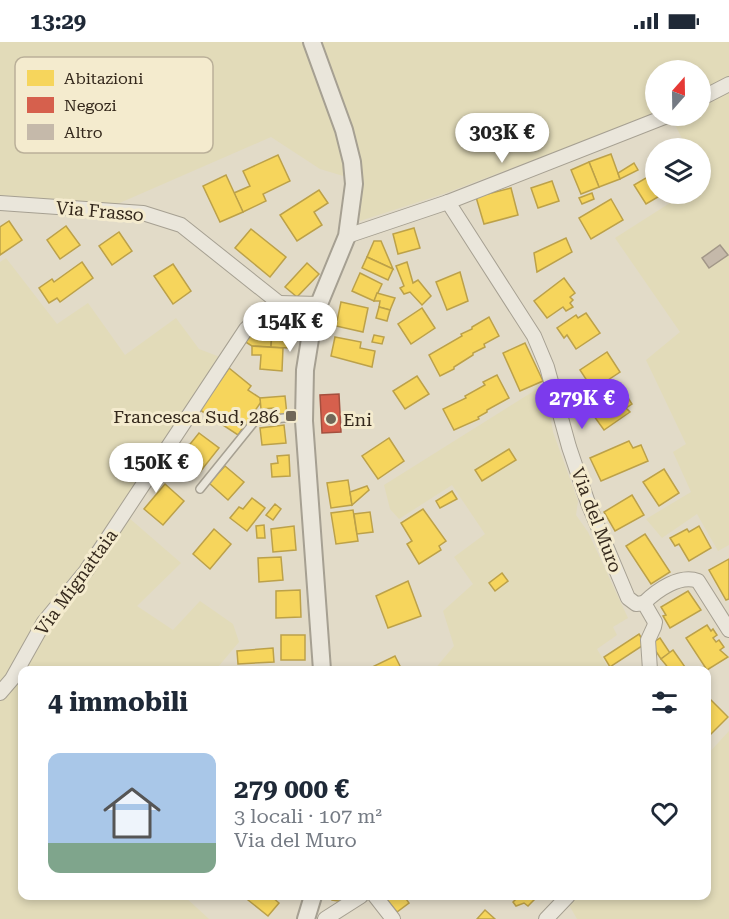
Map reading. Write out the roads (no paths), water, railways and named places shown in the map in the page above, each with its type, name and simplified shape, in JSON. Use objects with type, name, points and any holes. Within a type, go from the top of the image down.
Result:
[{"type":"street","points":[[312,42],[344,130],[352,162],[354,184],[347,236],[319,304],[304,370],[303,416],[322,666]]},
{"type":"street","points":[[711,93],[729,84]]},
{"type":"street","points":[[347,236],[448,202],[645,125]]},
{"type":"street","name":"Via Frasso","points":[[0,202],[143,213],[181,225],[279,303]]},
{"type":"street","name":"Via del Muro","points":[[448,202],[534,336],[548,367],[569,447],[588,503],[628,598],[636,604],[644,603]]},
{"type":"street","points":[[279,303],[319,304]]},
{"type":"street","name":"Via Mignattaia","points":[[19,666],[44,622],[86,571],[246,329],[279,303]]},
{"type":"street","points":[[650,666],[648,639],[655,622],[644,603],[652,595],[684,578],[698,581],[729,630]]},
{"type":"street","name":"Via Mignattaia","points":[[0,693],[18,668]]},
{"type":"street","points":[[306,919],[312,900]]},
{"type":"street","points":[[325,919],[355,900]]},
{"type":"street","points":[[378,900],[393,919]]},
{"type":"street","points":[[546,919],[564,900]]},
{"type":"lane","points":[[200,489],[255,421],[303,416]]},
{"type":"place","name":"Francesca Sud, 286","points":[[291,416]]},
{"type":"place","name":"Eni","points":[[331,419]]}]
